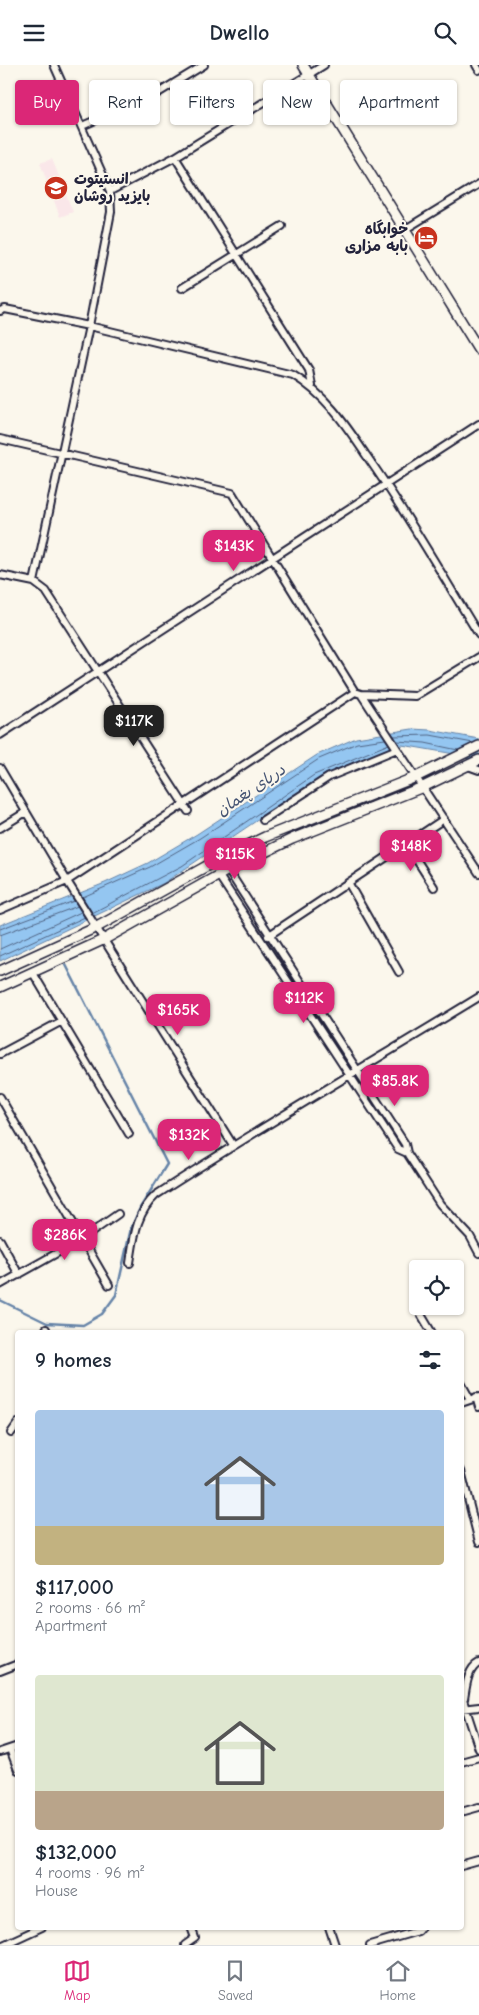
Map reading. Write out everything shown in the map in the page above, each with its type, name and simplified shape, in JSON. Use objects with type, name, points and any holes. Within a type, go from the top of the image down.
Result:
[{"type":"main road","points":[[303,65],[479,350]]},
{"type":"main road","points":[[0,971],[97,927],[223,857],[265,837],[416,777],[479,746]]},
{"type":"main road","points":[[0,987],[105,939],[228,870],[292,839],[423,787],[479,760]]},
{"type":"street","points":[[34,583],[60,453],[89,326],[111,212],[110,191],[54,65]]},
{"type":"street","points":[[82,126],[158,93],[204,65]]},
{"type":"street","points":[[110,191],[174,157],[324,65]]},
{"type":"street","points":[[476,65],[479,70]]},
{"type":"street","points":[[174,157],[309,370],[312,386]]},
{"type":"street","points":[[404,230],[479,184]]},
{"type":"street","points":[[182,289],[282,227]]},
{"type":"street","points":[[0,311],[5,309],[89,326],[293,375],[312,386],[331,405],[388,485],[479,635]]},
{"type":"street","points":[[0,735],[388,485],[479,424]]},
{"type":"street","points":[[0,439],[232,493],[272,560],[358,693],[387,731],[444,819],[476,863],[479,873]]},
{"type":"street","points":[[0,575],[34,583],[46,591],[188,811]]},
{"type":"street","points":[[0,910],[67,881],[183,804],[358,693],[415,696],[479,657]]},
{"type":"street","points":[[264,821],[329,777],[397,749]]},
{"type":"street","points":[[468,766],[479,770]]},
{"type":"street","points":[[0,768],[67,881],[233,1145]]},
{"type":"street","points":[[0,828],[26,813]]},
{"type":"street","points":[[262,940],[350,884],[444,819]]},
{"type":"street","points":[[407,845],[434,887]]},
{"type":"street","points":[[228,870],[359,1071],[405,1144],[407,1153],[440,1204],[470,1236],[479,1253]]},
{"type":"street","points":[[219,876],[398,1149],[407,1153]]},
{"type":"street","points":[[350,884],[399,972]]},
{"type":"street","points":[[33,973],[129,1134]]},
{"type":"street","points":[[130,1263],[135,1228],[147,1203],[156,1195],[233,1145],[351,1076],[479,997]]},
{"type":"street","points":[[0,1054],[62,1021]]},
{"type":"street","points":[[0,1097],[109,1285]]},
{"type":"street","points":[[0,1285],[82,1239],[118,1214]]},
{"type":"street","points":[[0,1240],[19,1275]]},
{"type":"street","points":[[421,1315],[430,1330]]},
{"type":"street","points":[[464,1386],[475,1398],[479,1407]]},
{"type":"street","points":[[11,1433],[15,1427]]},
{"type":"street","points":[[464,1483],[479,1543]]},
{"type":"street","points":[[464,1504],[469,1503]]},
{"type":"street","points":[[464,1698],[469,1674],[473,1667],[479,1663]]},
{"type":"street","points":[[0,1671],[15,1666]]},
{"type":"street","points":[[464,1703],[479,1707]]},
{"type":"street","points":[[464,1706],[479,1749]]},
{"type":"street","points":[[0,1753],[15,1747]]},
{"type":"street","points":[[10,1749],[15,1762]]},
{"type":"street","points":[[464,1761],[479,1757]]},
{"type":"street","points":[[464,1811],[479,1807]]},
{"type":"street","points":[[464,1865],[479,1861]]},
{"type":"street","points":[[3,1945],[36,1930]]},
{"type":"street","points":[[185,1945],[195,1939],[193,1930]]},
{"type":"street","points":[[330,1930],[335,1945]]},
{"type":"street","points":[[370,1945],[419,1930]]},
{"type":"shaded area","name":"انستیتوت بایزید روشان","points":[[52,159],[73,212],[60,217],[40,163]]},
{"type":"water","points":[[412,729],[430,730],[479,739],[479,762],[449,753],[402,745],[345,766],[317,780],[164,883],[0,961],[0,925],[105,883],[148,863],[197,834],[317,755],[356,738]]},
{"type":"waterway","points":[[0,1300],[47,1323],[83,1325],[102,1314],[116,1295],[131,1228],[140,1208],[167,1164],[64,961]]},
{"type":"place","name":"انستیتوت بایزید روشان","points":[[56,188]]},
{"type":"place","name":"خوابگاه بابه مزاری","points":[[426,238]]},
{"type":"water label","name":"دریای پغمان","points":[[251,790]]}]
